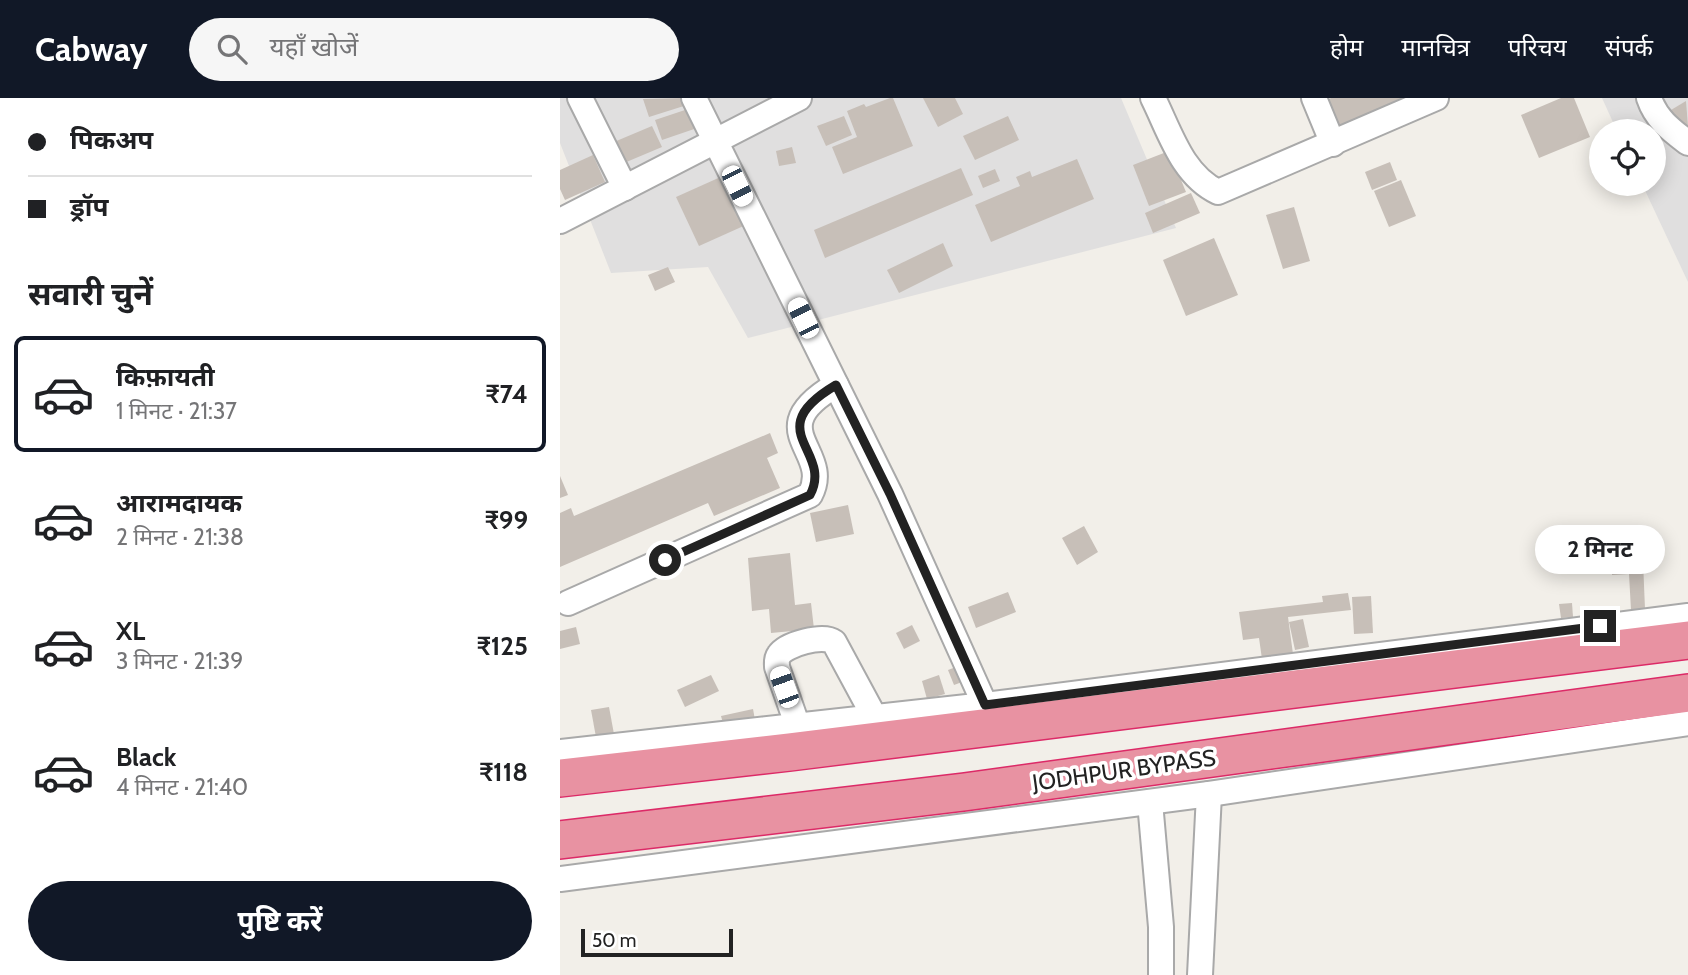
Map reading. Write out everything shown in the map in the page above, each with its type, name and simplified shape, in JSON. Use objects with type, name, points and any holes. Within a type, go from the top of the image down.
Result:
[{"type":"highway","points":[[560,778],[794,739],[1688,640]]},
{"type":"highway","name":"JODHPUR BYPASS","points":[[560,840],[978,790],[1688,693]]},
{"type":"street","points":[[580,98],[625,188]]},
{"type":"street","points":[[694,98],[890,494],[985,705]]},
{"type":"street","points":[[560,221],[799,98]]},
{"type":"street","points":[[1153,98],[1189,170],[1218,192],[1436,98]]},
{"type":"street","points":[[1314,98],[1333,144]]},
{"type":"street","points":[[1648,98],[1663,124],[1688,143]]},
{"type":"street","points":[[568,603],[810,495],[816,480],[802,437],[800,421],[804,410],[818,396],[836,385]]},
{"type":"street","points":[[560,752],[794,739],[875,718],[1688,615]]},
{"type":"street","points":[[794,739],[777,660],[780,653],[788,648],[820,637],[834,642],[875,718]]},
{"type":"street","points":[[560,879],[1209,794],[1688,723]]},
{"type":"street","points":[[1200,975],[1209,794]]},
{"type":"street","points":[[1150,802],[1161,927],[1161,975]]},
{"type":"shaded area","points":[[560,98],[1121,98],[1176,228],[748,338],[708,267],[611,273],[560,143]]},
{"type":"shaded area","points":[[1602,98],[1688,98],[1688,282],[1648,196],[1666,196],[1666,119],[1612,119]]},
{"type":"building","points":[[685,98],[687,105],[649,117],[643,99]]},
{"type":"building","points":[[893,98],[913,146],[843,174],[832,147],[857,137],[847,111]]},
{"type":"building","points":[[923,98],[955,98],[963,114],[938,127]]},
{"type":"building","points":[[1331,98],[1426,98],[1342,137],[1325,101]]},
{"type":"building","points":[[1561,98],[1574,98],[1589,137],[1539,158],[1521,115]]},
{"type":"building","points":[[1686,101],[1688,127],[1683,130],[1671,110]]},
{"type":"building","points":[[694,107],[700,127],[662,140],[655,120]]},
{"type":"building","points":[[844,116],[852,135],[826,146],[817,126]]},
{"type":"building","points":[[1008,116],[1019,140],[975,160],[963,136]]},
{"type":"building","points":[[652,126],[662,147],[624,163],[614,142]]},
{"type":"building","points":[[792,147],[796,163],[779,166],[776,151]]},
{"type":"building","points":[[1169,151],[1186,192],[1149,206],[1133,165]]},
{"type":"building","points":[[593,155],[605,182],[565,200],[560,189],[560,170]]},
{"type":"building","points":[[1077,159],[1094,199],[991,242],[975,205],[1020,186],[1016,177],[1030,171],[1032,177]]},
{"type":"building","points":[[1390,162],[1397,180],[1372,190],[1365,172]]},
{"type":"building","points":[[961,168],[973,195],[825,258],[814,230]]},
{"type":"building","points":[[995,169],[1000,181],[983,188],[978,176]]},
{"type":"building","points":[[725,175],[748,224],[699,246],[676,197]]},
{"type":"building","points":[[1401,180],[1416,216],[1389,227],[1374,191]]},
{"type":"building","points":[[1191,193],[1200,213],[1153,233],[1145,213]]},
{"type":"building","points":[[1294,207],[1310,261],[1283,269],[1266,215]]},
{"type":"building","points":[[1214,238],[1238,295],[1186,316],[1163,260]]},
{"type":"building","points":[[943,243],[953,266],[899,293],[887,270]]},
{"type":"building","points":[[668,267],[675,282],[655,291],[648,275]]},
{"type":"building","points":[[770,433],[778,453],[767,458],[780,488],[714,516],[708,503],[560,567],[560,513],[571,508],[574,516]]},
{"type":"building","points":[[560,476],[568,495],[560,498]]},
{"type":"building","points":[[848,505],[854,534],[816,542],[810,513]]},
{"type":"building","points":[[1084,526],[1098,552],[1077,565],[1062,538]]},
{"type":"building","points":[[790,553],[795,605],[811,603],[814,629],[771,633],[769,609],[752,611],[748,558]]},
{"type":"building","points":[[1643,561],[1645,609],[1631,610],[1629,574],[1612,575],[1612,563]]},
{"type":"building","points":[[1008,592],[1016,612],[976,628],[968,607]]},
{"type":"building","points":[[1348,593],[1351,610],[1288,617],[1293,654],[1262,659],[1259,638],[1243,640],[1239,612],[1323,602],[1322,596]]},
{"type":"building","points":[[1371,596],[1373,633],[1354,634],[1352,597]]},
{"type":"building","points":[[1572,603],[1573,617],[1561,618],[1559,604]]},
{"type":"building","points":[[1303,619],[1309,647],[1295,650],[1289,622]]},
{"type":"building","points":[[912,625],[920,641],[904,649],[896,633]]},
{"type":"building","points":[[576,627],[580,644],[560,649],[560,631]]},
{"type":"building","points":[[964,664],[970,679],[954,685],[948,670]]},
{"type":"building","points":[[711,675],[719,691],[685,707],[677,690]]},
{"type":"building","points":[[939,675],[945,694],[927,699],[922,681]]},
{"type":"building","points":[[609,707],[614,734],[596,737],[591,710]]},
{"type":"building","points":[[753,709],[755,720],[724,727],[721,716]]},
{"type":"route","points":[[665,560],[810,495],[816,480],[802,437],[800,421],[804,410],[818,396],[836,385],[890,494],[985,705],[1600,626]]}]
